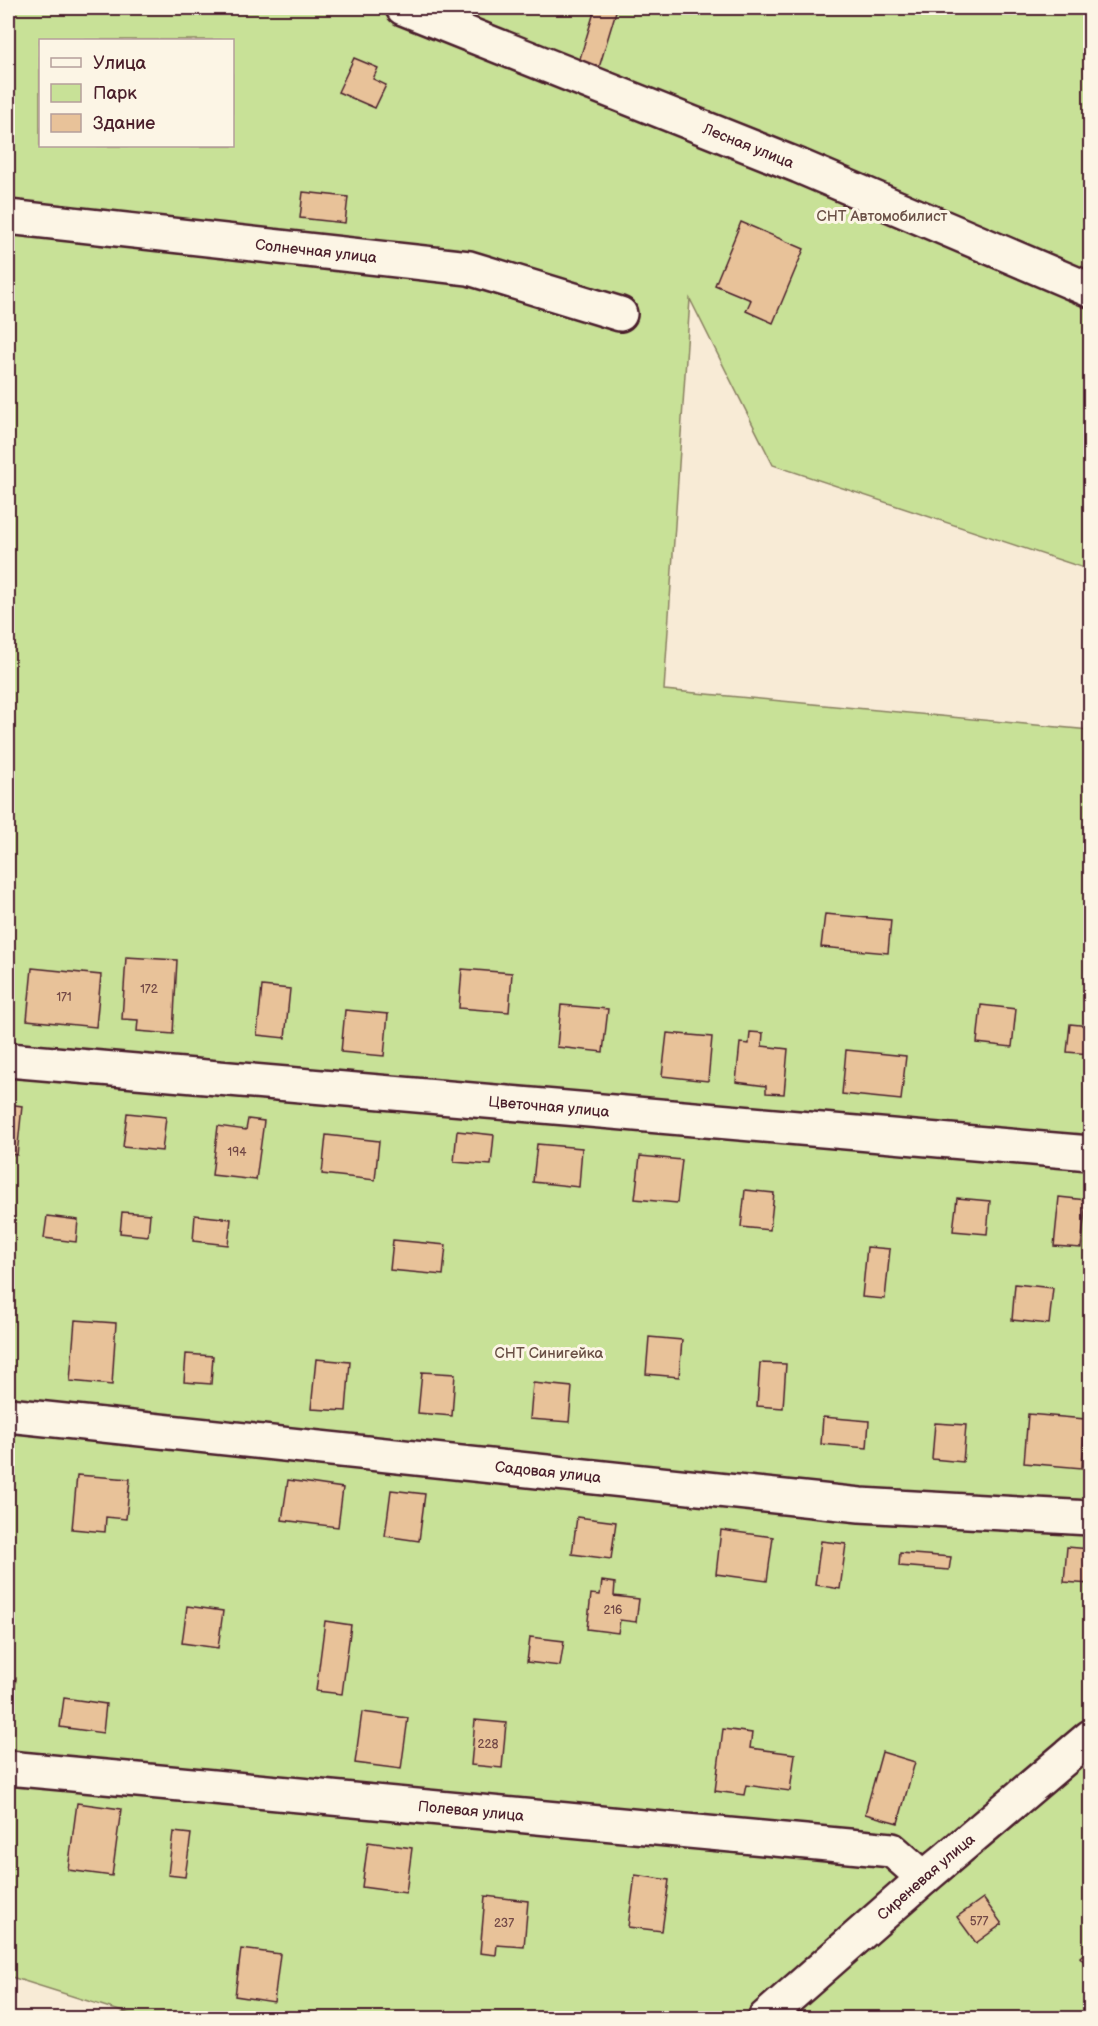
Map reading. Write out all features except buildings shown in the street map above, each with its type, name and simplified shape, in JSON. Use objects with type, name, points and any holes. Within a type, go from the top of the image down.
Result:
[{"type":"street","name":"Лесная улица","points":[[403,8],[788,162],[1090,290]]},
{"type":"street","name":"Солнечная улица","points":[[8,217],[470,268],[620,314]]},
{"type":"street","name":"Цветочная улица","points":[[8,1060],[1090,1153]]},
{"type":"street","name":"Садовая улица","points":[[8,1415],[860,1505],[1090,1518]]},
{"type":"street","name":"Сиреневая улица","points":[[765,2019],[924,1878],[1090,1737]]},
{"type":"street","name":"Полевая улица","points":[[8,1768],[892,1850],[924,1878]]},
{"type":"green space","name":"СНТ Синигейка","points":[[8,8],[1090,8],[1090,570],[773,465],[690,299],[664,690],[1090,730],[1090,2018],[142,2018],[8,1976]]},
{"type":"park label","name":"СНТ Автомобилист","points":[[882,216]]}]
